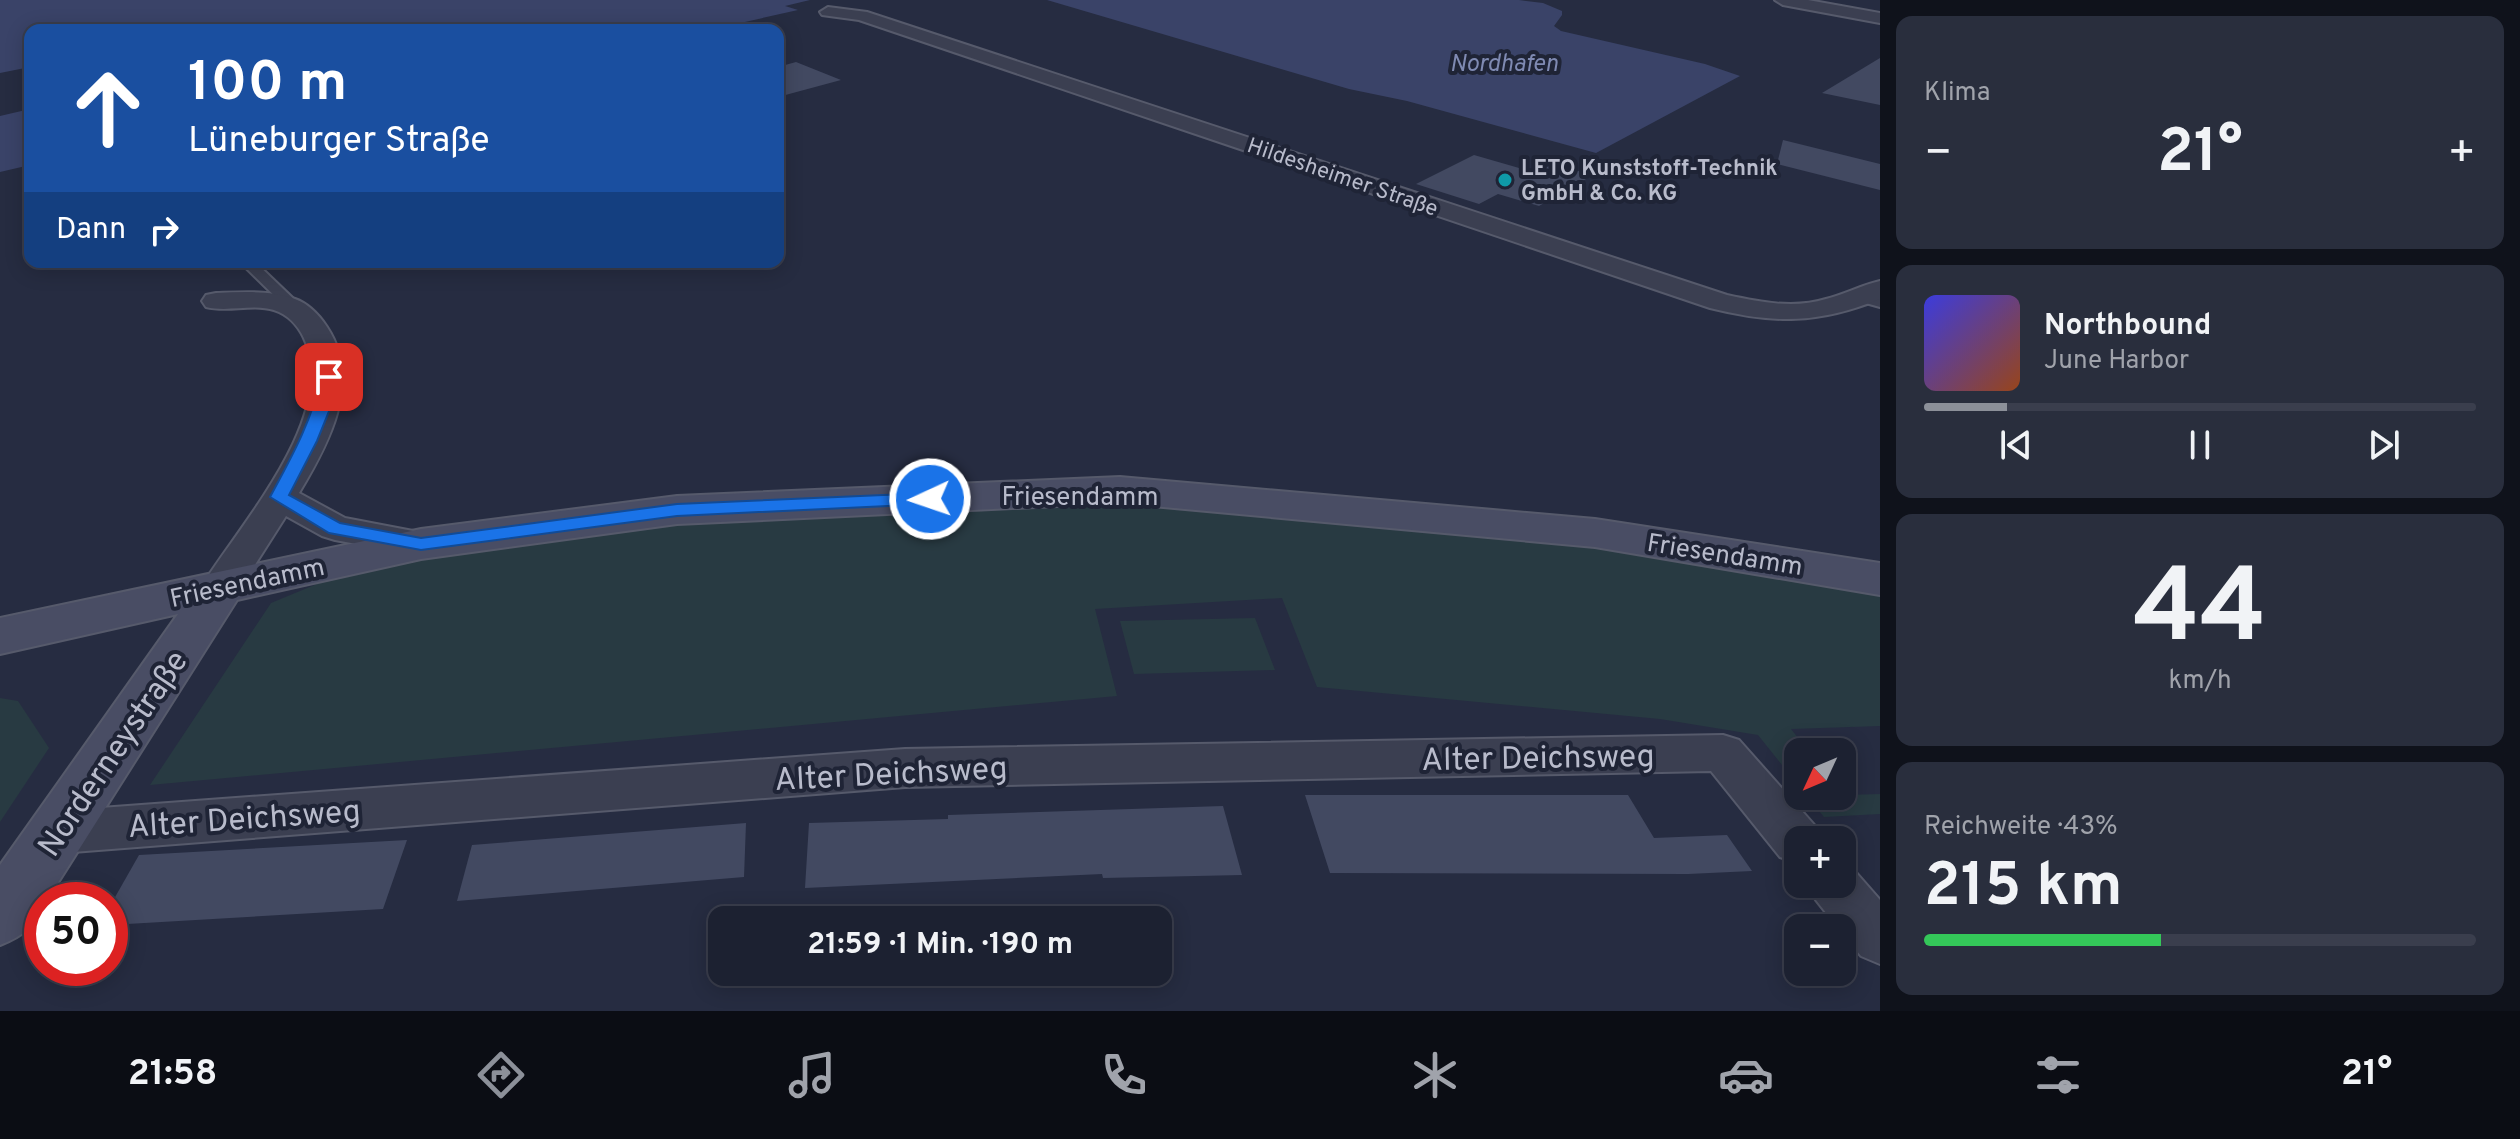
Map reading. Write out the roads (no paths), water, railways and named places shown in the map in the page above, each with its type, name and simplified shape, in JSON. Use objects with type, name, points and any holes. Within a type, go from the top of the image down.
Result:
[{"type":"main road","name":"Friesendamm","points":[[0,636],[421,544],[677,510],[1120,490],[1595,533],[1880,579]]},
{"type":"main road","name":"Norderneystraße","points":[[0,916],[60,832],[221,587]]},
{"type":"street","points":[[1783,0],[1880,18]]},
{"type":"street","name":"Hildesheimer Straße","points":[[828,12],[861,15],[1720,302],[1754,310],[1811,313],[1873,297]]},
{"type":"street","points":[[216,301],[273,302],[297,310],[319,337],[329,377],[324,404],[309,441],[279,497],[221,587]]},
{"type":"street","points":[[279,497],[335,528],[421,544]]},
{"type":"street","name":"Alter Deichsweg","points":[[60,832],[905,768],[1723,753],[1785,826]]},
{"type":"street","points":[[1846,898],[1880,939]]},
{"type":"lane","points":[[253,268],[297,310]]},
{"type":"water","points":[[0,0],[810,0],[785,6],[798,10],[736,24],[24,24],[24,68],[0,73]]},
{"type":"water","name":"Nordhafen","points":[[1047,0],[1519,0],[1543,3],[1562,11],[1554,26],[1561,31],[1705,64],[1740,76],[1596,153],[1407,101],[1349,89]]},
{"type":"water","points":[[24,110],[24,166],[0,172],[0,116]]},
{"type":"place","name":"LETO Kunststoff-Technik GmbH & Co. KG","points":[[1505,180]]}]
